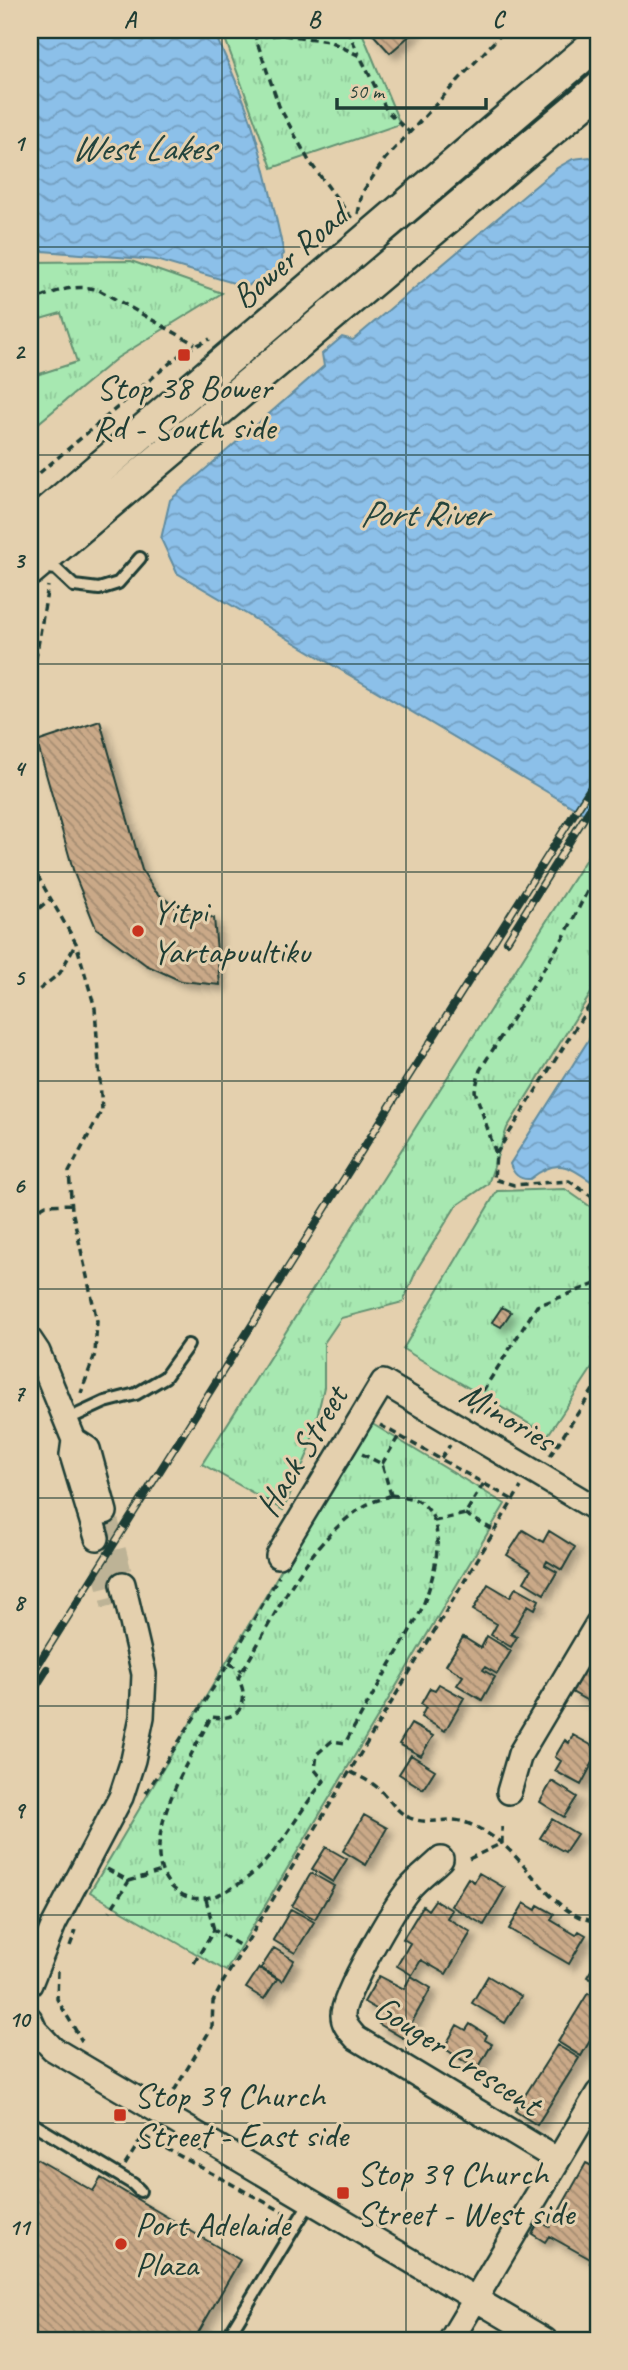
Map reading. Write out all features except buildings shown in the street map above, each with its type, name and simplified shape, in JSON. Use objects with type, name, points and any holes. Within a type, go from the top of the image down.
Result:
[{"type":"main road","name":"Bower Road","points":[[30,528],[598,42]]},
{"type":"main road","name":"Bower Road","points":[[34,569],[598,90]]},
{"type":"street","points":[[30,1339],[70,1430],[72,1455],[97,1538]]},
{"type":"street","name":"Minories","points":[[383,1382],[598,1510]]},
{"type":"street","name":"Hack Street","points":[[278,1556],[383,1382]]},
{"type":"street","points":[[70,1430],[88,1450],[106,1517]]},
{"type":"street","points":[[30,1984],[54,1924],[121,1797],[133,1760],[142,1717],[144,1674],[123,1584]]},
{"type":"street","points":[[113,1606],[124,1642],[130,1679],[133,1760]]},
{"type":"street","points":[[509,1792],[520,1754],[598,1623]]},
{"type":"street","name":"Gouger Crescent","points":[[441,1859],[409,1890],[354,1981],[345,2001],[343,2017],[346,2028],[356,2038],[558,2160]]},
{"type":"street","points":[[30,2019],[35,2030],[53,2049],[305,2211],[545,2340]]},
{"type":"street","points":[[451,2340],[598,2093]]},
{"type":"lane","points":[[34,569],[56,569],[74,586],[99,589],[118,583],[139,558]]},
{"type":"lane","points":[[70,1430],[105,1402],[136,1394],[165,1377],[188,1345]]},
{"type":"lane","points":[[30,2122],[139,2191]]},
{"type":"lane","points":[[226,2340],[305,2211]]},
{"type":"path","points":[[284,35],[295,30]]},
{"type":"path","points":[[347,30],[387,111],[410,133]]},
{"type":"path","points":[[251,31],[279,106],[309,161],[356,224],[362,193],[384,159],[505,30]]},
{"type":"path","points":[[251,31],[260,35],[329,41],[360,56]]},
{"type":"path","points":[[30,302],[53,292],[83,286],[99,290],[197,345]]},
{"type":"path","points":[[30,481],[183,352],[216,336]]},
{"type":"path","points":[[30,668],[35,664],[48,585],[34,569]]},
{"type":"path","points":[[30,853],[33,869],[76,943],[95,1008],[102,1110],[69,1172],[71,1204],[97,1321],[95,1353],[81,1393]]},
{"type":"path","points":[[598,870],[565,934],[481,1070],[475,1091],[496,1154],[494,1179],[514,1185],[569,1181],[598,1201]]},
{"type":"path","points":[[30,916],[50,899]]},
{"type":"path","points":[[30,997],[60,974],[76,943]]},
{"type":"path","points":[[496,1154],[598,992]]},
{"type":"path","points":[[30,1214],[46,1205],[71,1204]]},
{"type":"path","points":[[441,1458],[537,1306],[598,1283]]},
{"type":"path","points":[[174,2091],[212,2027],[213,2002],[244,1948],[513,1500],[598,1382]]},
{"type":"path","points":[[362,1417],[400,1434],[513,1500]]},
{"type":"path","points":[[391,1496],[382,1464],[400,1434]]},
{"type":"path","points":[[465,1514],[484,1483]]},
{"type":"path","points":[[391,1496],[411,1498],[423,1504],[433,1521],[437,1547],[428,1595],[404,1643],[345,1743],[332,1741],[317,1754],[315,1770],[324,1781],[260,1867],[242,1882],[206,1899],[188,1897],[177,1891],[162,1871],[159,1829],[192,1750],[211,1717],[223,1717],[239,1710],[245,1700],[245,1690],[238,1678],[300,1573],[321,1546],[343,1522],[367,1504],[391,1496]]},
{"type":"path","points":[[433,1521],[465,1514],[495,1531]]},
{"type":"path","points":[[145,1794],[229,1663],[242,1671]]},
{"type":"path","points":[[351,1772],[377,1786],[407,1817],[426,1822],[456,1820],[481,1830],[502,1843],[546,1892],[567,1909],[598,1921]]},
{"type":"path","points":[[502,1827],[502,1843]]},
{"type":"path","points":[[469,1859],[502,1843]]},
{"type":"path","points":[[103,1866],[129,1881]]},
{"type":"path","points":[[110,1911],[129,1881],[162,1871]]},
{"type":"path","points":[[206,1899],[214,1930],[244,1948]]},
{"type":"path","points":[[194,1963],[214,1930]]},
{"type":"path","points":[[58,1973],[57,1999],[78,2034]]},
{"type":"path","points":[[125,2164],[143,2136],[305,2211]]},
{"type":"green space","points":[[222,30],[361,30],[400,124],[272,168]]},
{"type":"green space","points":[[131,261],[222,293],[117,358],[30,430],[30,377],[77,362],[61,313],[30,322],[30,262]]},
{"type":"green space","points":[[598,840],[598,982],[507,1128],[488,1184],[456,1206],[417,1269],[403,1302],[341,1318],[324,1343],[324,1387],[309,1451],[283,1510],[202,1464]]},
{"type":"green space","points":[[565,1189],[598,1212],[598,1359],[548,1435],[403,1349],[497,1191]]},
{"type":"green space","points":[[369,1422],[505,1504],[226,1971],[90,1892]]},
{"type":"water","name":"West Lakes","points":[[30,30],[213,30],[238,86],[256,137],[284,254],[284,270],[266,286],[253,282],[247,287],[156,260],[30,250]]},
{"type":"water","name":"Port River","points":[[590,157],[598,162],[598,822],[177,573],[161,539],[170,500],[324,366],[322,354],[342,337],[353,340],[557,168],[573,159]]},
{"type":"water","points":[[598,1025],[598,1186],[572,1169],[557,1166],[530,1179],[520,1177],[510,1164]]},
{"type":"tunnel","points":[[106,1517],[123,1584]]},
{"type":"tunnel","points":[[103,1565],[113,1606]]},
{"type":"railway","points":[[30,1677],[598,776]]},
{"type":"railway","points":[[507,941],[598,796]]},
{"type":"railway","points":[[30,1696],[47,1669]]},
{"type":"place","name":"Stop 38 Bower Rd - South side","points":[[184,355]]},
{"type":"place","name":"Yitpi Yartapuultiku","points":[[138,931]]},
{"type":"place","name":"Stop 39 Church Street - East side","points":[[120,2115]]},
{"type":"place","name":"Stop 39 Church Street - West side","points":[[343,2193]]},
{"type":"place","name":"Port Adelaide Plaza","points":[[121,2244]]}]
